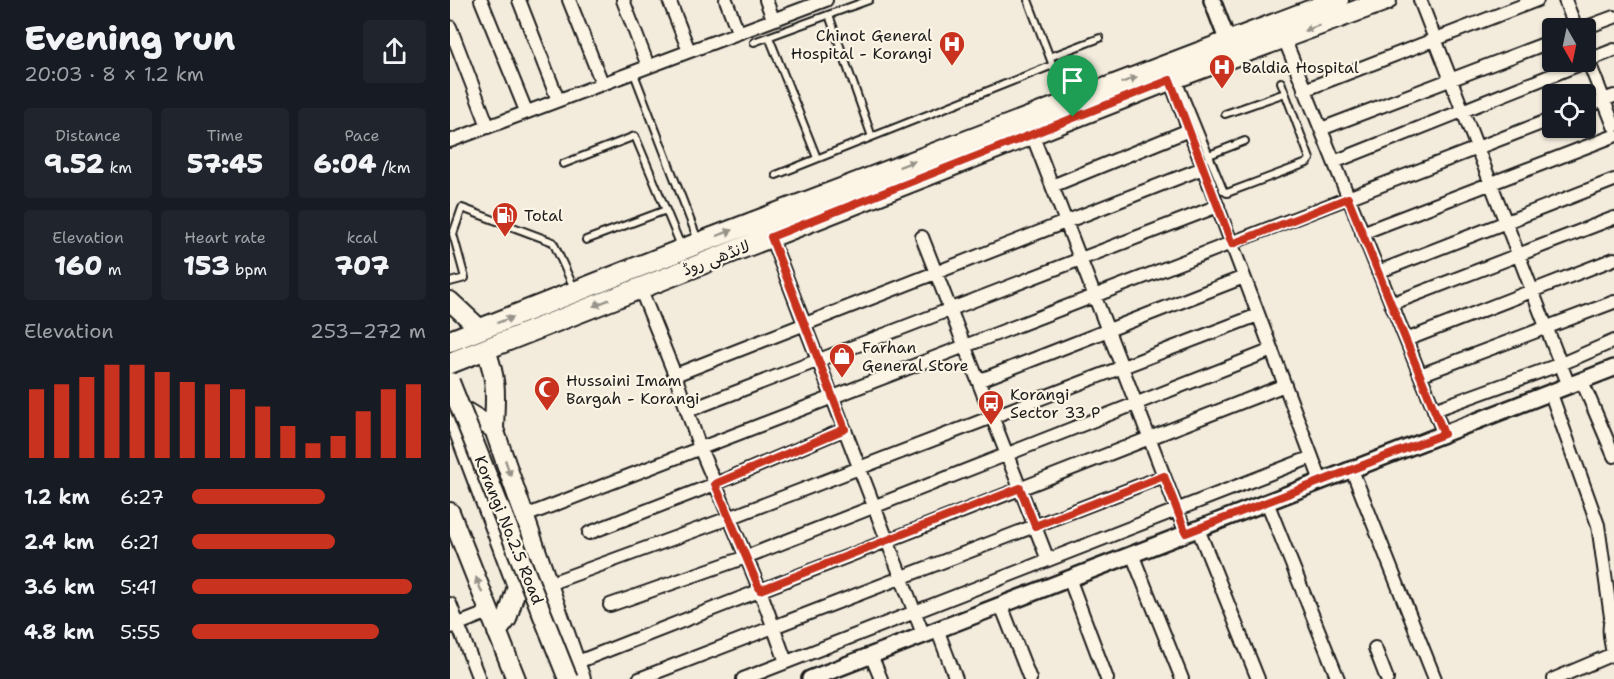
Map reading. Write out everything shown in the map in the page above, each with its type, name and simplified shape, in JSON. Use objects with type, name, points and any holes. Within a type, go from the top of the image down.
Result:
[{"type":"main road","name":"لانڈھی روڈ","points":[[450,363],[1032,134],[1070,110],[1228,42],[1338,0]]},
{"type":"main road","name":"لانڈھی روڈ","points":[[450,341],[691,246],[1070,110],[1173,78],[1386,0]]},
{"type":"main road","points":[[450,301],[480,330]]},
{"type":"main road","points":[[486,350],[496,387],[494,429],[548,584],[575,674]]},
{"type":"main road","name":"Korangi No.2.5 Road","points":[[450,382],[575,674]]},
{"type":"main road","points":[[494,429],[468,413],[458,410],[450,411],[517,586],[507,619],[497,632]]},
{"type":"main road","points":[[450,512],[456,544],[489,612],[516,679]]},
{"type":"street","points":[[481,0],[526,111]]},
{"type":"street","points":[[519,0],[558,99]]},
{"type":"street","points":[[569,0],[602,83]]},
{"type":"street","points":[[623,0],[648,66]]},
{"type":"street","points":[[669,0],[689,51]]},
{"type":"street","points":[[726,0],[738,32]]},
{"type":"street","points":[[766,0],[773,19]]},
{"type":"street","points":[[1212,0],[1228,42]]},
{"type":"street","points":[[1420,0],[1561,364],[1576,384],[1614,456]]},
{"type":"street","points":[[1304,90],[1537,0]]},
{"type":"street","points":[[1564,0],[1572,18]]},
{"type":"street","points":[[450,141],[822,1]]},
{"type":"street","points":[[1596,24],[1614,17]]},
{"type":"street","points":[[450,27],[488,126]]},
{"type":"street","points":[[1284,38],[1444,434]]},
{"type":"street","points":[[1321,129],[1542,45]]},
{"type":"street","points":[[1596,56],[1614,51]]},
{"type":"street","points":[[1334,162],[1554,72]]},
{"type":"street","points":[[1594,72],[1609,98],[1614,126]]},
{"type":"street","points":[[1173,78],[1184,104],[1189,130],[1321,482]]},
{"type":"street","points":[[525,516],[1542,123]]},
{"type":"street","points":[[1052,186],[1189,130]]},
{"type":"street","points":[[1032,134],[1177,510],[1192,531],[1258,679]]},
{"type":"street","points":[[1362,233],[1614,136]]},
{"type":"street","points":[[675,375],[1203,168]]},
{"type":"street","points":[[1378,272],[1614,180]]},
{"type":"street","points":[[687,411],[1218,206]]},
{"type":"street","points":[[1391,304],[1614,218]]},
{"type":"street","points":[[771,237],[915,612],[930,632],[956,679]]},
{"type":"street","points":[[922,237],[1048,560]]},
{"type":"street","points":[[1406,340],[1614,259]]},
{"type":"street","points":[[978,381],[1244,277]]},
{"type":"street","points":[[640,288],[675,375],[700,448],[760,590],[786,662]]},
{"type":"street","points":[[1420,375],[1614,302]]},
{"type":"street","points":[[548,584],[729,518],[1258,315]]},
{"type":"street","points":[[1434,410],[1561,364],[1614,341]]},
{"type":"street","points":[[610,605],[746,557],[1272,350]]},
{"type":"street","points":[[810,679],[1614,368]]},
{"type":"street","points":[[575,674],[760,590],[1285,385]]},
{"type":"street","points":[[1551,394],[1598,525],[1613,615],[1609,627],[1614,655],[1554,679]]},
{"type":"street","points":[[589,533],[715,484],[845,429]]},
{"type":"street","points":[[743,679],[1312,457]]},
{"type":"street","points":[[1352,470],[1435,679]]},
{"type":"street","points":[[639,679],[1164,476]]},
{"type":"street","points":[[1267,502],[1338,679]]},
{"type":"street","points":[[1132,554],[1182,679]]},
{"type":"street","points":[[1069,578],[1107,679]]},
{"type":"street","points":[[450,604],[454,626],[479,679]]},
{"type":"street","points":[[1001,604],[1030,679]]},
{"type":"street","points":[[454,626],[489,612]]},
{"type":"street","points":[[1375,648],[1387,679]]},
{"type":"street","points":[[871,655],[881,679]]},
{"type":"lane","points":[[754,42],[869,0]]},
{"type":"lane","points":[[1028,0],[1070,110]]},
{"type":"lane","points":[[829,15],[872,137]]},
{"type":"lane","points":[[769,37],[817,158]]},
{"type":"lane","points":[[1050,57],[1100,38]]},
{"type":"lane","points":[[776,175],[1053,65]]},
{"type":"lane","points":[[633,71],[691,246]]},
{"type":"lane","points":[[1184,104],[1209,154],[1223,190],[1227,193],[1307,163],[1310,159],[1281,82]]},
{"type":"lane","points":[[1225,114],[1285,93]]},
{"type":"lane","points":[[564,164],[635,136],[666,210],[691,246]]},
{"type":"lane","points":[[1209,154],[1245,141]]},
{"type":"lane","points":[[450,282],[465,278],[452,234],[462,208],[553,242],[576,292]]},
{"type":"lane","points":[[586,240],[666,210]]},
{"type":"place","name":"Chinot General Hospital - Korangi","points":[[952,67]]},
{"type":"place","name":"Baldia Hospital","points":[[1222,90]]},
{"type":"place","name":"Total","points":[[505,238]]},
{"type":"place","name":"Farhan General Store","points":[[842,379]]},
{"type":"place","name":"Hussaini Imam Bargah - Korangi","points":[[547,412]]},
{"type":"place","name":"Korangi Sector 33 P","points":[[991,426]]},
{"type":"route","points":[[1170,80],[1232,244],[1348,198],[1444,434],[1186,533],[1164,476],[1035,526],[1020,488],[760,590],[715,484],[845,429],[771,237],[1073,117],[1170,80]]}]
